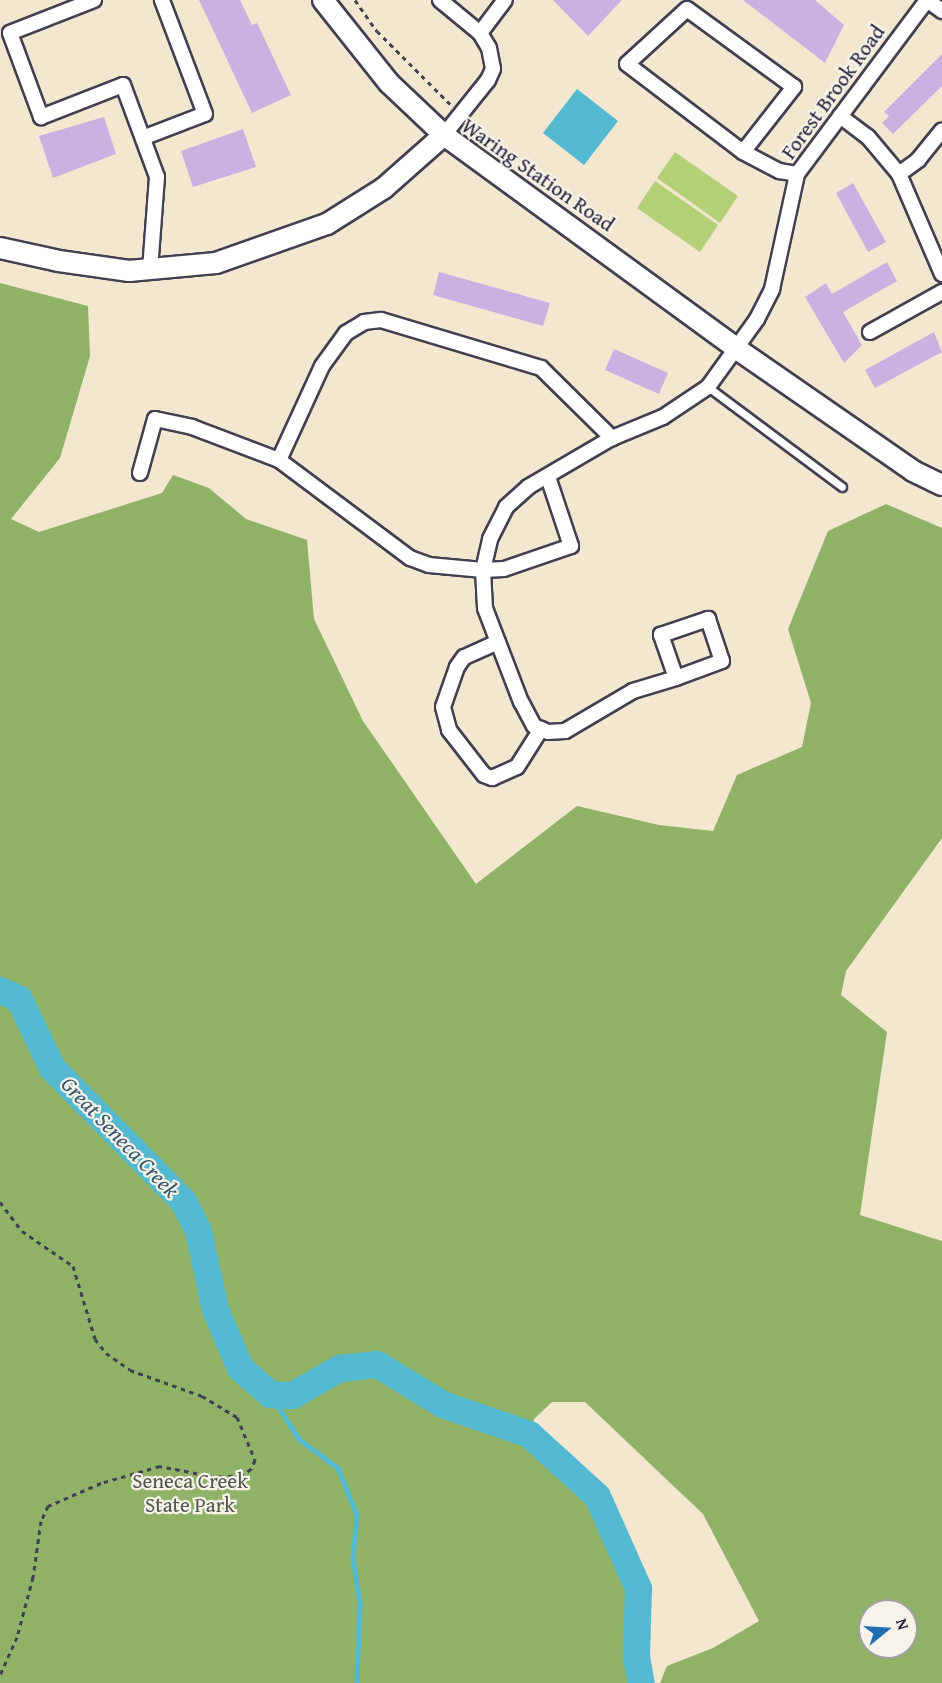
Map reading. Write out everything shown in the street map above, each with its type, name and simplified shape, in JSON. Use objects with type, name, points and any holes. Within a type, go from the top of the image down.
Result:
[{"type":"street","points":[[94,0],[10,33],[41,117],[123,85],[145,137],[158,177],[150,270]]},
{"type":"street","points":[[145,137],[205,114],[162,0]]},
{"type":"street","points":[[323,0],[389,82],[444,135],[491,75],[492,57],[480,33],[440,0]]},
{"type":"street","points":[[480,33],[505,0]]},
{"type":"street","points":[[927,0],[942,11]]},
{"type":"street","name":"Forest Brook Road","points":[[541,729],[534,726],[521,702],[485,608],[483,570],[490,539],[506,507],[528,487],[612,438],[663,417],[708,387],[738,349],[757,319],[779,267],[797,174],[927,0]]},
{"type":"street","points":[[743,152],[794,87],[687,9],[627,64],[743,152],[779,171],[797,174]]},
{"type":"street","points":[[840,116],[868,137],[899,174],[942,274]]},
{"type":"street","points":[[899,174],[918,160],[942,130]]},
{"type":"street","name":"Waring Station Road","points":[[0,248],[94,267],[150,270],[216,263],[327,224],[384,188],[444,135],[738,349],[913,471],[942,485]]},
{"type":"street","points":[[870,332],[942,292]]},
{"type":"street","points":[[279,460],[322,366],[346,333],[364,322],[381,320],[541,368],[612,438]]},
{"type":"street","points":[[140,473],[155,419],[229,439],[279,460],[410,558],[429,565],[483,570],[504,569],[572,546],[548,477]]},
{"type":"street","points":[[498,642],[464,657],[457,667],[443,707],[449,730],[484,775],[492,778],[517,767],[541,729],[565,730],[633,691],[676,678],[723,661],[708,619],[661,635],[676,678]]},
{"type":"lane","points":[[708,387],[842,487]]},
{"type":"path","points":[[355,0],[377,31],[417,75],[461,114]]},
{"type":"path","points":[[0,1202],[22,1231],[73,1266],[95,1339],[106,1353],[130,1370],[202,1396],[237,1417],[255,1460],[242,1475],[215,1477],[160,1466],[101,1482],[48,1506],[41,1521],[33,1576],[17,1637],[0,1676]]},
{"type":"green space","points":[[675,152],[738,196],[720,223],[657,178]]},
{"type":"green space","points":[[655,181],[718,225],[700,252],[637,208]]},
{"type":"green space","name":"Seneca Creek State Park","points":[[0,283],[88,306],[90,356],[60,458],[11,519],[39,532],[162,493],[173,475],[209,488],[246,519],[307,540],[314,619],[363,721],[476,884],[577,806],[659,825],[713,831],[737,775],[802,747],[811,703],[788,629],[828,531],[886,504],[942,528],[942,838],[846,971],[841,995],[887,1032],[860,1215],[942,1241],[942,1683],[660,1683],[667,1666],[713,1648],[759,1621],[703,1514],[585,1402],[552,1402],[534,1419],[529,1434],[597,1496],[638,1588],[636,1656],[641,1683],[0,1683]]},
{"type":"water","points":[[577,89],[618,121],[584,165],[543,133]]},
{"type":"building","points":[[199,0],[240,0],[252,25],[257,23],[291,95],[252,113]]},
{"type":"building","points":[[553,0],[622,0],[588,36]]},
{"type":"building","points":[[743,0],[815,0],[844,25],[825,63]]},
{"type":"building","points":[[942,54],[942,86],[893,134],[882,123],[889,116],[884,112]]},
{"type":"building","points":[[104,117],[116,154],[53,178],[39,136]]},
{"type":"building","points":[[243,129],[256,167],[193,187],[181,151]]},
{"type":"building","points":[[853,183],[886,242],[868,252],[836,193]]},
{"type":"building","points":[[887,262],[897,281],[843,312],[862,345],[844,363],[805,297],[826,283],[832,294]]},
{"type":"building","points":[[439,272],[550,303],[543,326],[433,295]]},
{"type":"building","points":[[934,332],[942,352],[875,388],[865,370]]},
{"type":"building","points":[[614,349],[668,373],[659,394],[605,370]]},
{"type":"waterway","name":"Great Seneca Creek","points":[[0,990],[19,999],[52,1068],[183,1201],[198,1231],[215,1309],[240,1368],[270,1394],[292,1395],[339,1368],[377,1364],[442,1404],[529,1434],[597,1496],[638,1588],[636,1656],[641,1683]]},
{"type":"waterway","points":[[270,1394],[299,1439],[338,1468],[357,1515],[353,1558],[360,1604],[357,1683]]}]
